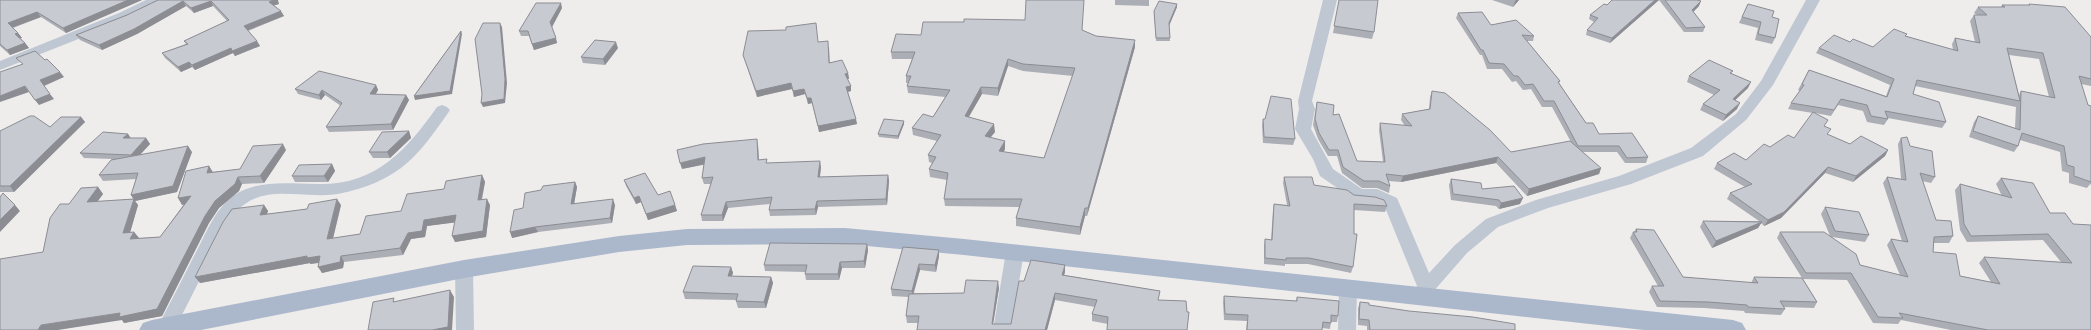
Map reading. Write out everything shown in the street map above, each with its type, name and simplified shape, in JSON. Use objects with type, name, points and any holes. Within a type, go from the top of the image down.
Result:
[{"type":"main road","points":[[159,328],[464,269],[619,244],[687,237],[728,235],[845,236],[1015,252],[1348,288],[1422,291],[1733,330]]},
{"type":"street","points":[[0,66],[124,16],[156,0]]},
{"type":"street","points":[[1330,0],[1305,101],[1307,109],[1303,128],[1321,159],[1326,172],[1359,195],[1377,195],[1391,202],[1422,291],[1461,248],[1492,223],[1542,204],[1625,180],[1697,152],[1741,117],[1768,82],[1813,0]]},
{"type":"street","points":[[159,328],[218,228],[231,208],[239,200],[252,193],[266,189],[328,190],[363,182],[405,159],[425,135],[442,110]]},
{"type":"street","points":[[1002,330],[1015,252]]},
{"type":"street","points":[[464,269],[465,330]]},
{"type":"street","points":[[1347,330],[1348,288]]},
{"type":"building","points":[[0,0],[128,0],[63,28],[37,12],[8,23],[18,33],[15,34],[25,43],[7,50],[0,44]]},
{"type":"building","points":[[158,0],[273,0],[269,2],[281,11],[244,26],[257,41],[232,51],[231,48],[192,65],[189,62],[178,67],[162,53],[188,44],[184,41],[229,20],[211,1],[191,8],[183,1],[134,29],[99,45],[76,35],[127,15]]},
{"type":"building","points":[[1026,0],[1084,0],[1082,30],[1096,36],[1135,40],[1088,208],[1085,208],[1080,227],[1016,218],[1022,199],[944,199],[948,173],[929,169],[936,157],[928,155],[941,135],[912,128],[923,114],[933,117],[950,90],[907,86],[911,76],[906,76],[915,52],[891,52],[896,34],[921,35],[923,22],[964,22],[964,19],[1025,20]],"holes":[[[1008,59],[1023,64],[1075,68],[1044,158],[999,151],[1005,141],[985,136],[994,124],[965,116],[981,87],[998,88]]]},
{"type":"building","points":[[1339,0],[1378,0],[1374,32],[1334,26]]},
{"type":"building","points":[[1612,0],[1655,0],[1612,38],[1587,30],[1598,18],[1590,15],[1604,4],[1607,5]]},
{"type":"building","points":[[1665,0],[1701,1],[1692,10],[1705,27],[1686,28]]},
{"type":"building","points":[[1159,1],[1177,4],[1169,23],[1170,38],[1156,38],[1154,11]]},
{"type":"building","points":[[536,3],[561,3],[550,22],[556,38],[532,44],[528,31],[519,31]]},
{"type":"building","points":[[1748,4],[1774,11],[1772,17],[1779,19],[1775,38],[1758,34],[1761,22],[1742,17]]},
{"type":"building","points":[[2029,4],[2065,7],[2091,37],[2091,79],[2079,76],[2088,105],[2091,106],[2091,182],[2074,176],[2074,167],[2067,165],[2064,146],[2022,133],[2018,146],[1973,131],[1978,116],[2020,130],[2021,91],[2055,98],[2043,53],[2007,48],[2020,101],[1917,80],[1913,94],[1939,102],[1946,122],[1885,111],[1888,119],[1871,116],[1867,105],[1841,99],[1834,110],[1791,103],[1804,85],[1802,84],[1809,70],[1887,97],[1894,79],[1819,48],[1834,35],[1850,42],[1853,39],[1873,47],[1894,29],[1907,34],[1905,36],[1958,51],[1955,38],[1980,43],[1974,15],[1987,15],[1978,7],[2005,7],[2002,5],[2030,5]]},
{"type":"building","points":[[1482,12],[1491,25],[1516,20],[1534,36],[1522,35],[1560,81],[1558,82],[1586,123],[1593,123],[1599,134],[1632,133],[1648,157],[1627,158],[1619,146],[1578,146],[1554,101],[1544,101],[1533,84],[1525,85],[1518,76],[1514,76],[1504,64],[1489,63],[1483,50],[1481,50],[1458,13]]},
{"type":"building","points":[[483,23],[500,23],[505,79],[504,99],[481,103],[482,94],[475,39]]},
{"type":"building","points":[[816,23],[818,42],[828,41],[829,63],[842,60],[848,73],[845,74],[851,86],[846,87],[856,119],[818,126],[811,98],[807,98],[804,89],[793,91],[791,83],[756,91],[743,55],[748,31],[786,30],[786,27]]},
{"type":"building","points":[[461,31],[450,91],[414,96]]},
{"type":"building","points":[[595,40],[616,42],[603,59],[581,57]]},
{"type":"building","points":[[35,51],[45,60],[47,59],[60,72],[40,80],[50,94],[35,100],[25,86],[0,96],[0,72],[23,64],[16,58]]},
{"type":"building","points":[[1709,60],[1733,71],[1730,73],[1751,82],[1733,99],[1740,103],[1726,115],[1703,104],[1720,90],[1689,76]]},
{"type":"building","points":[[319,71],[376,85],[370,94],[406,95],[391,124],[326,127],[342,103],[322,90],[319,95],[295,89]]},
{"type":"building","points":[[1432,91],[1445,93],[1490,130],[1511,152],[1570,141],[1601,168],[1529,189],[1498,157],[1403,176],[1386,174],[1390,186],[1379,181],[1364,181],[1343,167],[1338,150],[1329,150],[1319,133],[1315,119],[1317,102],[1334,105],[1333,115],[1339,114],[1357,161],[1385,162],[1380,123],[1412,126],[1402,114],[1430,109]]},
{"type":"building","points":[[1271,96],[1291,99],[1295,139],[1264,137],[1263,119],[1265,119]]},
{"type":"building","points":[[1813,112],[1828,120],[1824,126],[1831,129],[1827,134],[1850,144],[1861,136],[1888,150],[1856,176],[1828,167],[1784,212],[1768,220],[1730,193],[1752,184],[1717,163],[1734,153],[1746,160],[1764,144],[1770,147],[1788,135],[1794,138]]},
{"type":"building","points":[[30,116],[34,116],[50,127],[61,117],[81,117],[10,186],[0,186],[0,131]]},
{"type":"building","points":[[884,119],[904,121],[898,136],[878,134]]},
{"type":"building","points":[[409,131],[387,152],[369,152],[382,132]]},
{"type":"building","points":[[103,132],[128,134],[123,138],[146,138],[131,155],[80,153]]},
{"type":"building","points":[[1907,137],[1910,146],[1932,151],[1935,177],[1920,173],[1936,220],[1951,221],[1953,236],[1934,237],[1933,252],[1956,254],[1960,276],[2000,284],[1984,257],[2072,263],[2048,234],[1971,236],[1964,224],[1960,184],[2012,198],[2001,178],[2033,183],[2050,213],[2065,213],[2073,224],[2091,225],[2091,330],[1988,330],[1899,313],[1903,318],[1878,317],[1851,273],[1806,273],[1780,232],[1824,232],[1856,254],[1860,265],[1908,277],[1891,239],[1908,242],[1887,177],[1906,180],[1901,138]]},
{"type":"building","points":[[757,139],[758,160],[767,159],[766,163],[820,161],[818,177],[888,175],[886,199],[817,201],[815,209],[769,210],[772,197],[726,202],[722,215],[701,215],[713,177],[702,178],[705,157],[680,163],[677,150],[703,144]]},
{"type":"building","points":[[283,144],[260,176],[238,177],[235,184],[215,201],[205,216],[157,309],[119,317],[120,313],[41,325],[38,330],[0,330],[0,259],[43,252],[50,218],[60,204],[69,204],[81,188],[98,187],[87,202],[134,199],[123,233],[134,232],[130,239],[160,237],[191,196],[178,198],[186,171],[209,166],[207,173],[240,169],[253,146]]},
{"type":"building","points":[[188,146],[173,186],[131,195],[138,173],[99,175],[111,160]]},
{"type":"building","points":[[332,164],[324,176],[292,176],[299,165]]},
{"type":"building","points":[[645,173],[658,195],[670,191],[675,205],[646,214],[639,196],[634,198],[624,180]]},
{"type":"building","points":[[482,175],[478,200],[487,199],[483,231],[452,236],[456,215],[424,220],[422,231],[408,233],[400,248],[341,256],[340,262],[318,267],[320,256],[307,258],[307,256],[195,277],[223,222],[232,209],[264,205],[260,215],[307,209],[309,204],[337,199],[327,239],[360,234],[366,216],[401,211],[407,194],[444,189],[446,181]]},
{"type":"building","points":[[1284,177],[1312,177],[1314,185],[1347,190],[1354,195],[1375,197],[1384,200],[1387,206],[1354,204],[1354,234],[1357,234],[1353,267],[1309,258],[1286,258],[1286,260],[1265,258],[1265,239],[1272,240],[1274,204],[1290,206]]},
{"type":"building","points":[[1451,179],[1481,183],[1482,189],[1514,186],[1523,198],[1501,203],[1499,200],[1453,194]]},
{"type":"building","points":[[575,182],[571,204],[613,199],[610,218],[535,227],[510,232],[514,210],[523,208],[525,193],[541,190],[543,186]]},
{"type":"building","points":[[3,193],[15,205],[0,220],[0,197]]},
{"type":"building","points":[[1825,207],[1859,212],[1869,235],[1835,231]]},
{"type":"building","points":[[1703,221],[1762,222],[1716,241]]},
{"type":"building","points":[[1636,229],[1654,230],[1683,277],[1758,283],[1754,277],[1802,278],[1817,302],[1780,301],[1785,309],[1748,307],[1747,305],[1708,302],[1660,301],[1652,286],[1664,286],[1633,232],[1637,232]]},
{"type":"building","points":[[770,243],[867,244],[864,261],[840,262],[838,274],[805,274],[807,265],[764,265]]},
{"type":"building","points":[[903,247],[939,250],[935,265],[919,264],[912,291],[891,289]]},
{"type":"building","points":[[1031,260],[1065,265],[1062,275],[1160,291],[1158,300],[1186,301],[1187,312],[1189,312],[1187,330],[1107,330],[1108,317],[1092,314],[1097,300],[1055,293],[1045,330],[917,330],[919,316],[906,316],[909,294],[964,293],[966,280],[998,281],[992,324],[1011,324],[1019,281],[1024,281]]},
{"type":"building","points":[[693,266],[731,267],[728,276],[771,277],[764,302],[736,301],[738,294],[683,292]]},
{"type":"building","points":[[450,290],[448,327],[432,330],[368,330],[373,302],[394,298],[393,302]]},
{"type":"building","points":[[1224,296],[1297,301],[1297,297],[1339,301],[1338,316],[1331,315],[1331,323],[1323,322],[1322,330],[1247,330],[1248,315],[1225,314]]},
{"type":"building","points":[[1360,302],[1369,303],[1369,305],[1409,311],[1473,317],[1515,324],[1515,330],[1370,330],[1369,320],[1359,319]]}]
